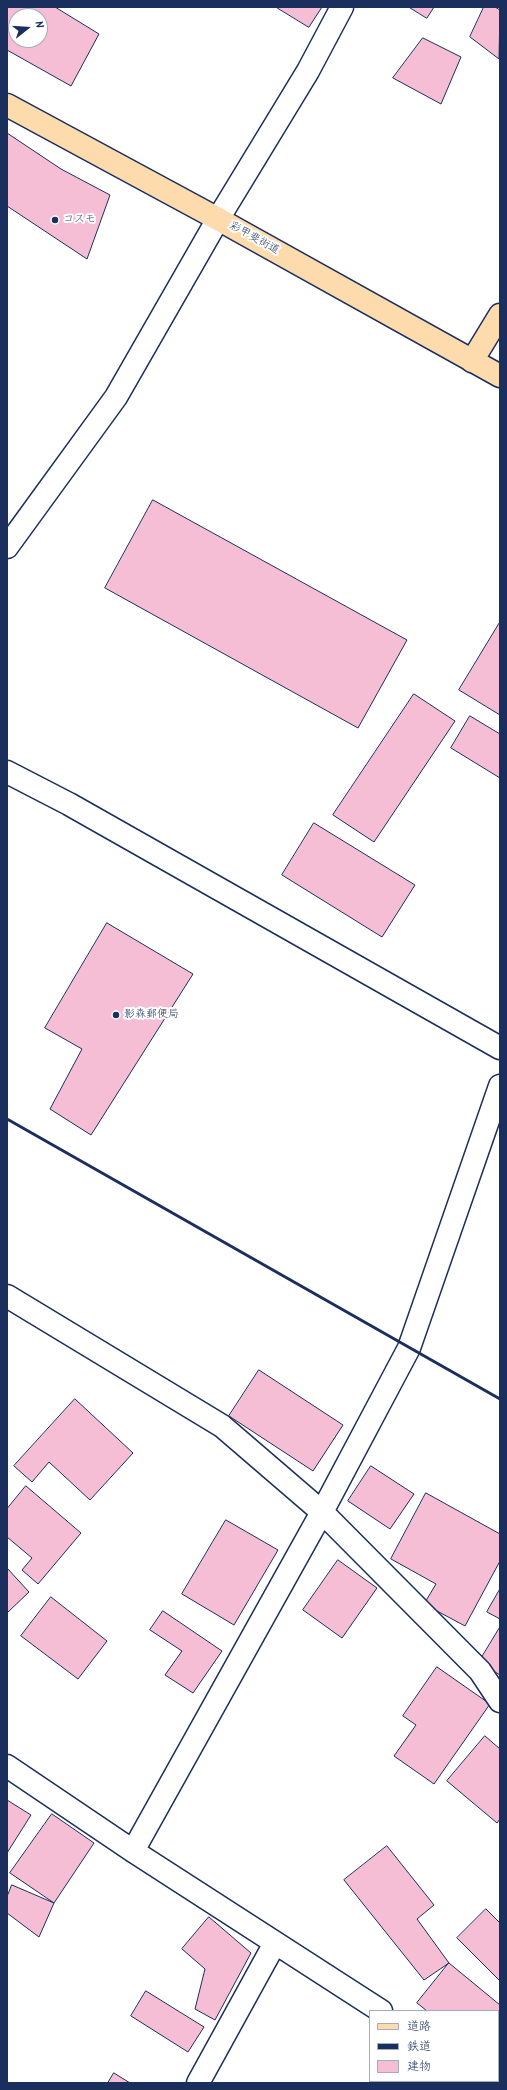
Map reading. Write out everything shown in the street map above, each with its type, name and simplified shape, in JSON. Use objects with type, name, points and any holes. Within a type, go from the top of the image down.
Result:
[{"type":"main road","name":"彩甲斐街道","points":[[7,105],[218,218],[500,376]]},
{"type":"main road","points":[[472,361],[500,315]]},
{"type":"street","points":[[7,548],[116,397],[218,218],[308,71],[342,7]]},
{"type":"street","points":[[7,772],[70,804],[500,1048]]},
{"type":"street","points":[[133,1851],[322,1512],[409,1348],[500,1086]]},
{"type":"street","points":[[7,1296],[222,1426],[322,1512],[480,1671],[500,1701]]},
{"type":"street","points":[[7,1766],[133,1851],[379,2010]]},
{"type":"street","points":[[198,2083],[275,1943]]},
{"type":"building","points":[[7,7],[55,7],[99,34],[71,86],[7,50]]},
{"type":"building","points":[[276,7],[322,7],[309,27]]},
{"type":"building","points":[[409,7],[434,7],[427,18]]},
{"type":"building","points":[[484,7],[495,7],[500,10],[499,59],[470,37]]},
{"type":"building","points":[[423,38],[461,57],[441,104],[393,78]]},
{"type":"building","points":[[7,133],[61,169],[110,195],[87,259],[7,206]]},
{"type":"building","points":[[153,500],[407,640],[358,728],[105,588]]},
{"type":"building","points":[[500,622],[500,715],[459,690]]},
{"type":"building","points":[[414,694],[455,721],[374,842],[333,815]]},
{"type":"building","points":[[470,716],[500,734],[500,778],[451,748]]},
{"type":"building","points":[[314,823],[415,885],[382,937],[282,875]]},
{"type":"building","points":[[107,923],[193,974],[91,1135],[50,1109],[82,1049],[45,1028]]},
{"type":"building","points":[[259,1370],[343,1425],[313,1471],[229,1416]]},
{"type":"building","points":[[75,1399],[133,1453],[90,1500],[49,1462],[32,1482],[14,1466]]},
{"type":"building","points":[[371,1466],[414,1494],[390,1529],[348,1501]]},
{"type":"building","points":[[26,1486],[81,1533],[38,1584],[22,1570],[32,1558],[7,1537],[7,1509]]},
{"type":"building","points":[[426,1493],[500,1534],[500,1561],[465,1626],[424,1604],[436,1584],[391,1559]]},
{"type":"building","points":[[226,1520],[278,1550],[234,1625],[182,1594]]},
{"type":"building","points":[[338,1560],[377,1588],[342,1638],[303,1610]]},
{"type":"building","points":[[7,1568],[29,1592],[7,1613]]},
{"type":"building","points":[[500,1589],[500,1619],[487,1612]]},
{"type":"building","points":[[51,1597],[107,1641],[78,1679],[21,1636]]},
{"type":"building","points":[[163,1611],[222,1651],[193,1693],[165,1675],[182,1651],[150,1630]]},
{"type":"building","points":[[500,1627],[500,1675],[479,1662]]},
{"type":"building","points":[[437,1667],[490,1704],[434,1784],[394,1756],[416,1725],[403,1716]]},
{"type":"building","points":[[485,1736],[500,1749],[500,1819],[497,1823],[447,1781]]},
{"type":"building","points":[[7,1800],[31,1815],[7,1853]]},
{"type":"building","points":[[52,1814],[94,1843],[54,1903],[10,1873]]},
{"type":"building","points":[[387,1846],[434,1905],[417,1919],[449,1963],[424,1980],[344,1880]]},
{"type":"building","points":[[12,1885],[54,1903],[39,1937],[7,1913],[7,1897]]},
{"type":"building","points":[[486,1909],[500,1923],[500,1981],[457,1938]]},
{"type":"building","points":[[209,1917],[251,1953],[215,2020],[195,2009],[205,1969],[182,1949]]},
{"type":"building","points":[[449,1963],[500,2005],[500,2042],[499,2043],[499,2010],[426,2010],[417,2003]]},
{"type":"building","points":[[146,1991],[204,2027],[188,2052],[131,2016]]},
{"type":"building","points":[[114,2073],[130,2083],[108,2083]]},
{"type":"building","points":[[454,2082],[456,2083],[411,2083]]},
{"type":"railway","points":[[7,1119],[500,1399]]},
{"type":"place","name":"コスモ","points":[[55,220]]},
{"type":"place","name":"影森郵便局","points":[[116,1015]]}]
